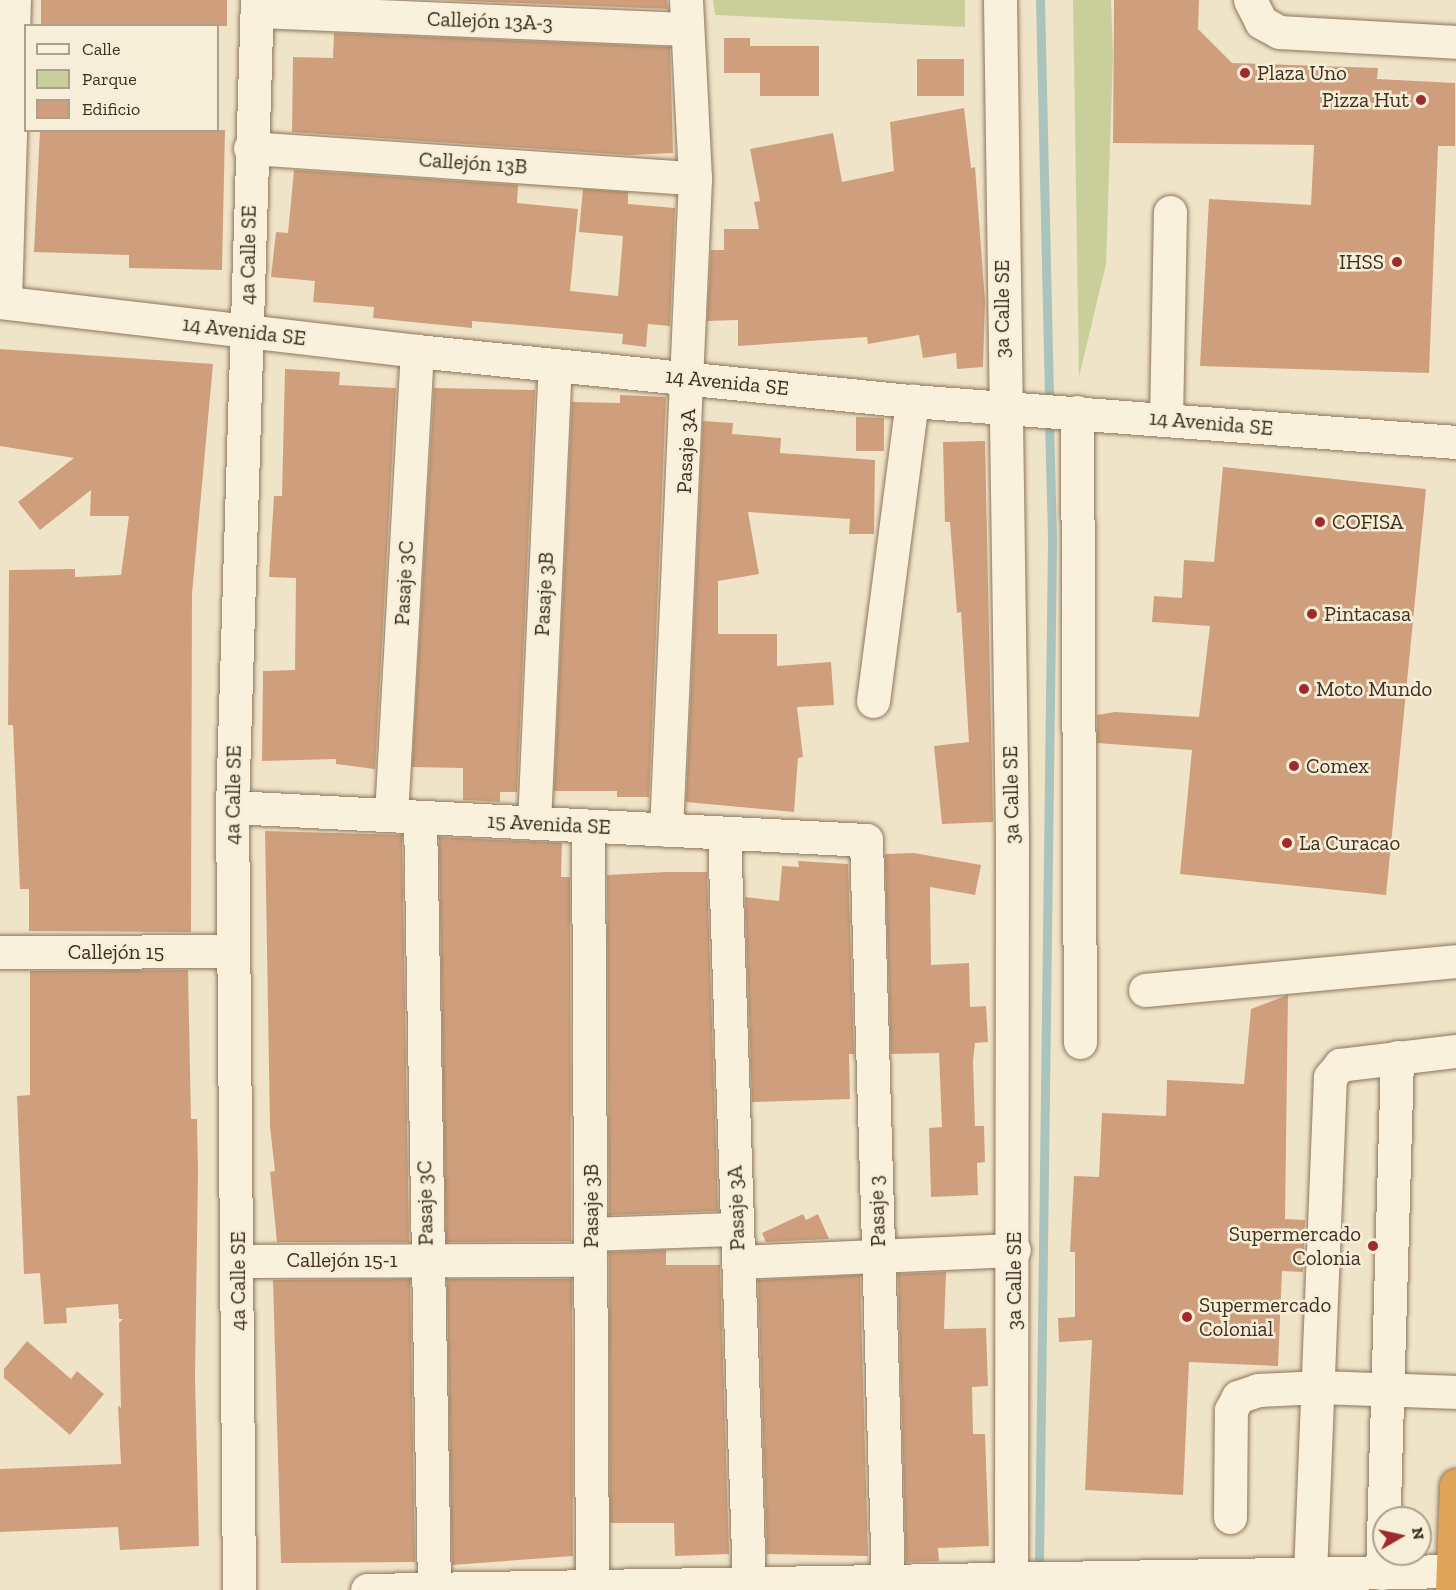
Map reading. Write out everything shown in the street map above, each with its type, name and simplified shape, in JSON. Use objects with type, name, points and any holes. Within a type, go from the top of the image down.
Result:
[{"type":"highway","points":[[1453,1581],[1456,1485]]},
{"type":"street","points":[[3,302],[14,0]]},
{"type":"street","name":"3a Calle SE","points":[[1000,0],[1003,406],[1012,838],[1014,1250],[1011,1585]]},
{"type":"street","points":[[1250,0],[1261,22],[1280,32],[1456,42]]},
{"type":"street","name":"Callejón 13A-3","points":[[257,6],[686,14]]},
{"type":"street","name":"4a Calle SE","points":[[239,1590],[238,1260],[232,807],[250,148],[257,6]]},
{"type":"street","name":"Pasaje 3A","points":[[666,830],[689,378],[695,178],[686,14]]},
{"type":"street","name":"Callejón 13B","points":[[250,148],[695,178]]},
{"type":"street","points":[[1166,420],[1170,212]]},
{"type":"street","name":"14 Avenida SE","points":[[3,302],[417,351],[912,401],[1003,406],[1456,442]]},
{"type":"street","name":"Pasaje 3C","points":[[417,351],[406,816],[426,1260],[434,1589]]},
{"type":"street","name":"Pasaje 3B","points":[[534,823],[555,366]]},
{"type":"street","points":[[873,701],[912,401]]},
{"type":"street","points":[[1077,412],[1080,1042]]},
{"type":"street","name":"15 Avenida SE","points":[[232,807],[866,840]]},
{"type":"street","name":"Pasaje 3B","points":[[588,826],[592,1586]]},
{"type":"street","name":"Pasaje 3A","points":[[724,833],[738,1262],[766,1586]]},
{"type":"street","name":"Pasaje 3","points":[[866,840],[878,1256],[904,1584]]},
{"type":"street","name":"Callejón 15","points":[[0,952],[233,951]]},
{"type":"street","points":[[1146,990],[1456,961]]},
{"type":"street","points":[[1310,1574],[1321,1387],[1330,1077],[1340,1065],[1456,1051]]},
{"type":"street","points":[[1383,1573],[1397,1057]]},
{"type":"street","name":"Callejón 15-1","points":[[238,1260],[426,1260],[591,1247],[737,1229]]},
{"type":"street","points":[[738,1262],[1014,1250]]},
{"type":"street","points":[[1230,1517],[1231,1410],[1238,1397],[1258,1390],[1321,1387],[1456,1392]]},
{"type":"street","points":[[367,1590],[592,1586],[1255,1582],[1310,1574],[1383,1573],[1453,1581]]},
{"type":"green space","points":[[713,0],[965,0],[965,27],[715,15]]},
{"type":"green space","points":[[1073,0],[1111,0],[1113,56],[1106,264],[1079,377]]},
{"type":"building","points":[[41,0],[227,0],[227,26],[219,26],[219,24],[41,24]]},
{"type":"building","points":[[443,0],[667,0],[668,9]]},
{"type":"building","points":[[1114,0],[1199,0],[1198,29],[1232,63],[1378,68],[1377,79],[1455,83],[1455,146],[1438,146],[1429,373],[1200,366],[1209,199],[1311,205],[1314,145],[1113,143]]},
{"type":"building","points":[[334,33],[670,47],[673,153],[628,155],[292,132],[293,57],[333,58]]},
{"type":"building","points":[[724,38],[750,38],[750,46],[819,46],[819,96],[760,96],[760,73],[724,73]]},
{"type":"building","points":[[917,59],[964,59],[964,96],[917,96]]},
{"type":"building","points":[[964,108],[971,168],[975,167],[985,301],[983,367],[957,369],[956,353],[923,358],[919,335],[868,344],[867,337],[738,346],[738,320],[707,321],[711,250],[724,250],[724,229],[759,229],[754,202],[760,201],[750,149],[833,133],[842,182],[894,171],[890,122]]},
{"type":"building","points":[[219,130],[225,130],[222,270],[129,268],[129,255],[34,252],[40,132],[219,132]]},
{"type":"building","points":[[294,170],[518,185],[517,203],[578,209],[570,291],[618,296],[623,236],[579,232],[583,189],[628,192],[628,204],[675,208],[670,326],[648,324],[646,347],[622,344],[623,334],[472,321],[472,328],[373,318],[374,307],[313,302],[315,281],[271,277],[276,232],[288,233]]},
{"type":"building","points":[[0,349],[213,364],[192,594],[191,932],[29,931],[29,889],[20,889],[13,725],[8,725],[9,570],[75,569],[75,577],[121,575],[129,516],[90,516],[91,490],[40,530],[18,502],[74,458],[0,446]]},
{"type":"building","points":[[285,369],[340,372],[339,385],[396,388],[375,769],[336,764],[336,759],[262,761],[263,671],[295,670],[296,578],[269,577],[274,496],[282,496]]},
{"type":"building","points":[[434,388],[535,390],[517,792],[500,792],[500,802],[463,800],[463,768],[412,767]]},
{"type":"building","points":[[620,395],[666,397],[649,797],[617,797],[617,791],[554,791],[572,402],[620,403]]},
{"type":"building","points":[[856,417],[884,418],[884,451],[856,451]]},
{"type":"building","points":[[703,421],[733,423],[732,434],[781,438],[780,453],[875,460],[874,534],[849,534],[850,519],[748,512],[759,574],[718,581],[718,634],[777,634],[777,666],[831,662],[834,705],[797,707],[803,757],[798,758],[794,812],[686,802]]},
{"type":"building","points":[[985,441],[993,822],[942,824],[934,746],[969,742],[961,612],[957,613],[950,522],[945,522],[943,442]]},
{"type":"building","points":[[1223,467],[1426,489],[1386,895],[1180,874],[1192,750],[1097,743],[1097,715],[1115,712],[1199,717],[1210,626],[1152,622],[1154,596],[1182,598],[1184,560],[1214,562]]},
{"type":"building","points":[[265,831],[402,835],[409,1242],[277,1242],[270,1172],[275,1171],[270,1127]]},
{"type":"building","points":[[439,837],[562,843],[561,877],[570,877],[571,1241],[446,1242]]},
{"type":"building","points":[[914,853],[981,865],[975,895],[930,887],[931,965],[969,963],[970,1007],[986,1006],[988,1042],[975,1043],[973,1061],[975,1126],[984,1126],[985,1162],[977,1163],[978,1195],[931,1197],[929,1128],[942,1127],[939,1053],[891,1054],[885,854]]},
{"type":"building","points":[[798,861],[848,864],[854,1054],[849,1054],[850,1099],[752,1102],[745,897],[779,901],[782,866],[799,867]]},
{"type":"building","points":[[707,872],[718,1211],[609,1215],[607,875]]},
{"type":"building","points":[[188,970],[191,1119],[197,1119],[195,1377],[199,1546],[120,1550],[118,1527],[0,1532],[0,1469],[121,1464],[118,1405],[121,1408],[119,1323],[123,1319],[119,1319],[118,1304],[66,1308],[67,1323],[44,1324],[40,1273],[24,1274],[17,1096],[30,1095],[30,971]]},
{"type":"building","name":"Supermercado Colonial","points":[[1288,995],[1285,1219],[1305,1220],[1303,1272],[1282,1271],[1278,1366],[1189,1362],[1183,1495],[1085,1490],[1092,1340],[1059,1342],[1058,1318],[1075,1317],[1075,1252],[1070,1252],[1074,1176],[1099,1177],[1102,1113],[1166,1116],[1167,1080],[1244,1084],[1251,1009]]},
{"type":"building","points":[[803,1214],[806,1220],[818,1214],[829,1239],[766,1242],[762,1233]]},
{"type":"building","points":[[666,1250],[666,1265],[720,1265],[729,1554],[675,1556],[674,1523],[610,1523],[609,1252]]},
{"type":"building","points":[[946,1272],[944,1329],[986,1328],[988,1386],[972,1387],[973,1434],[985,1434],[989,1546],[938,1548],[939,1561],[906,1562],[898,1274]]},
{"type":"building","points":[[860,1275],[868,1556],[767,1554],[758,1280]]},
{"type":"building","points":[[410,1279],[415,1562],[281,1563],[273,1280]]},
{"type":"building","points":[[447,1279],[572,1279],[573,1556],[452,1565]]},
{"type":"building","points":[[27,1341],[71,1379],[77,1371],[104,1394],[70,1435],[4,1378],[4,1369]]},
{"type":"waterway","points":[[1040,0],[1049,401]]},
{"type":"waterway","points":[[1039,1563],[1052,537],[1049,420]]},
{"type":"place","name":"Plaza Uno","points":[[1245,73]]},
{"type":"place","name":"Pizza Hut","points":[[1421,100]]},
{"type":"place","name":"IHSS","points":[[1397,262]]},
{"type":"place","name":"COFISA","points":[[1320,522]]},
{"type":"place","name":"Pintacasa","points":[[1312,614]]},
{"type":"place","name":"Moto Mundo","points":[[1304,689]]},
{"type":"place","name":"Comex","points":[[1294,766]]},
{"type":"place","name":"La Curacao","points":[[1287,843]]},
{"type":"place","name":"Supermercado Colonia","points":[[1373,1246]]},
{"type":"place","name":"Supermercado Colonial","points":[[1187,1317]]}]
